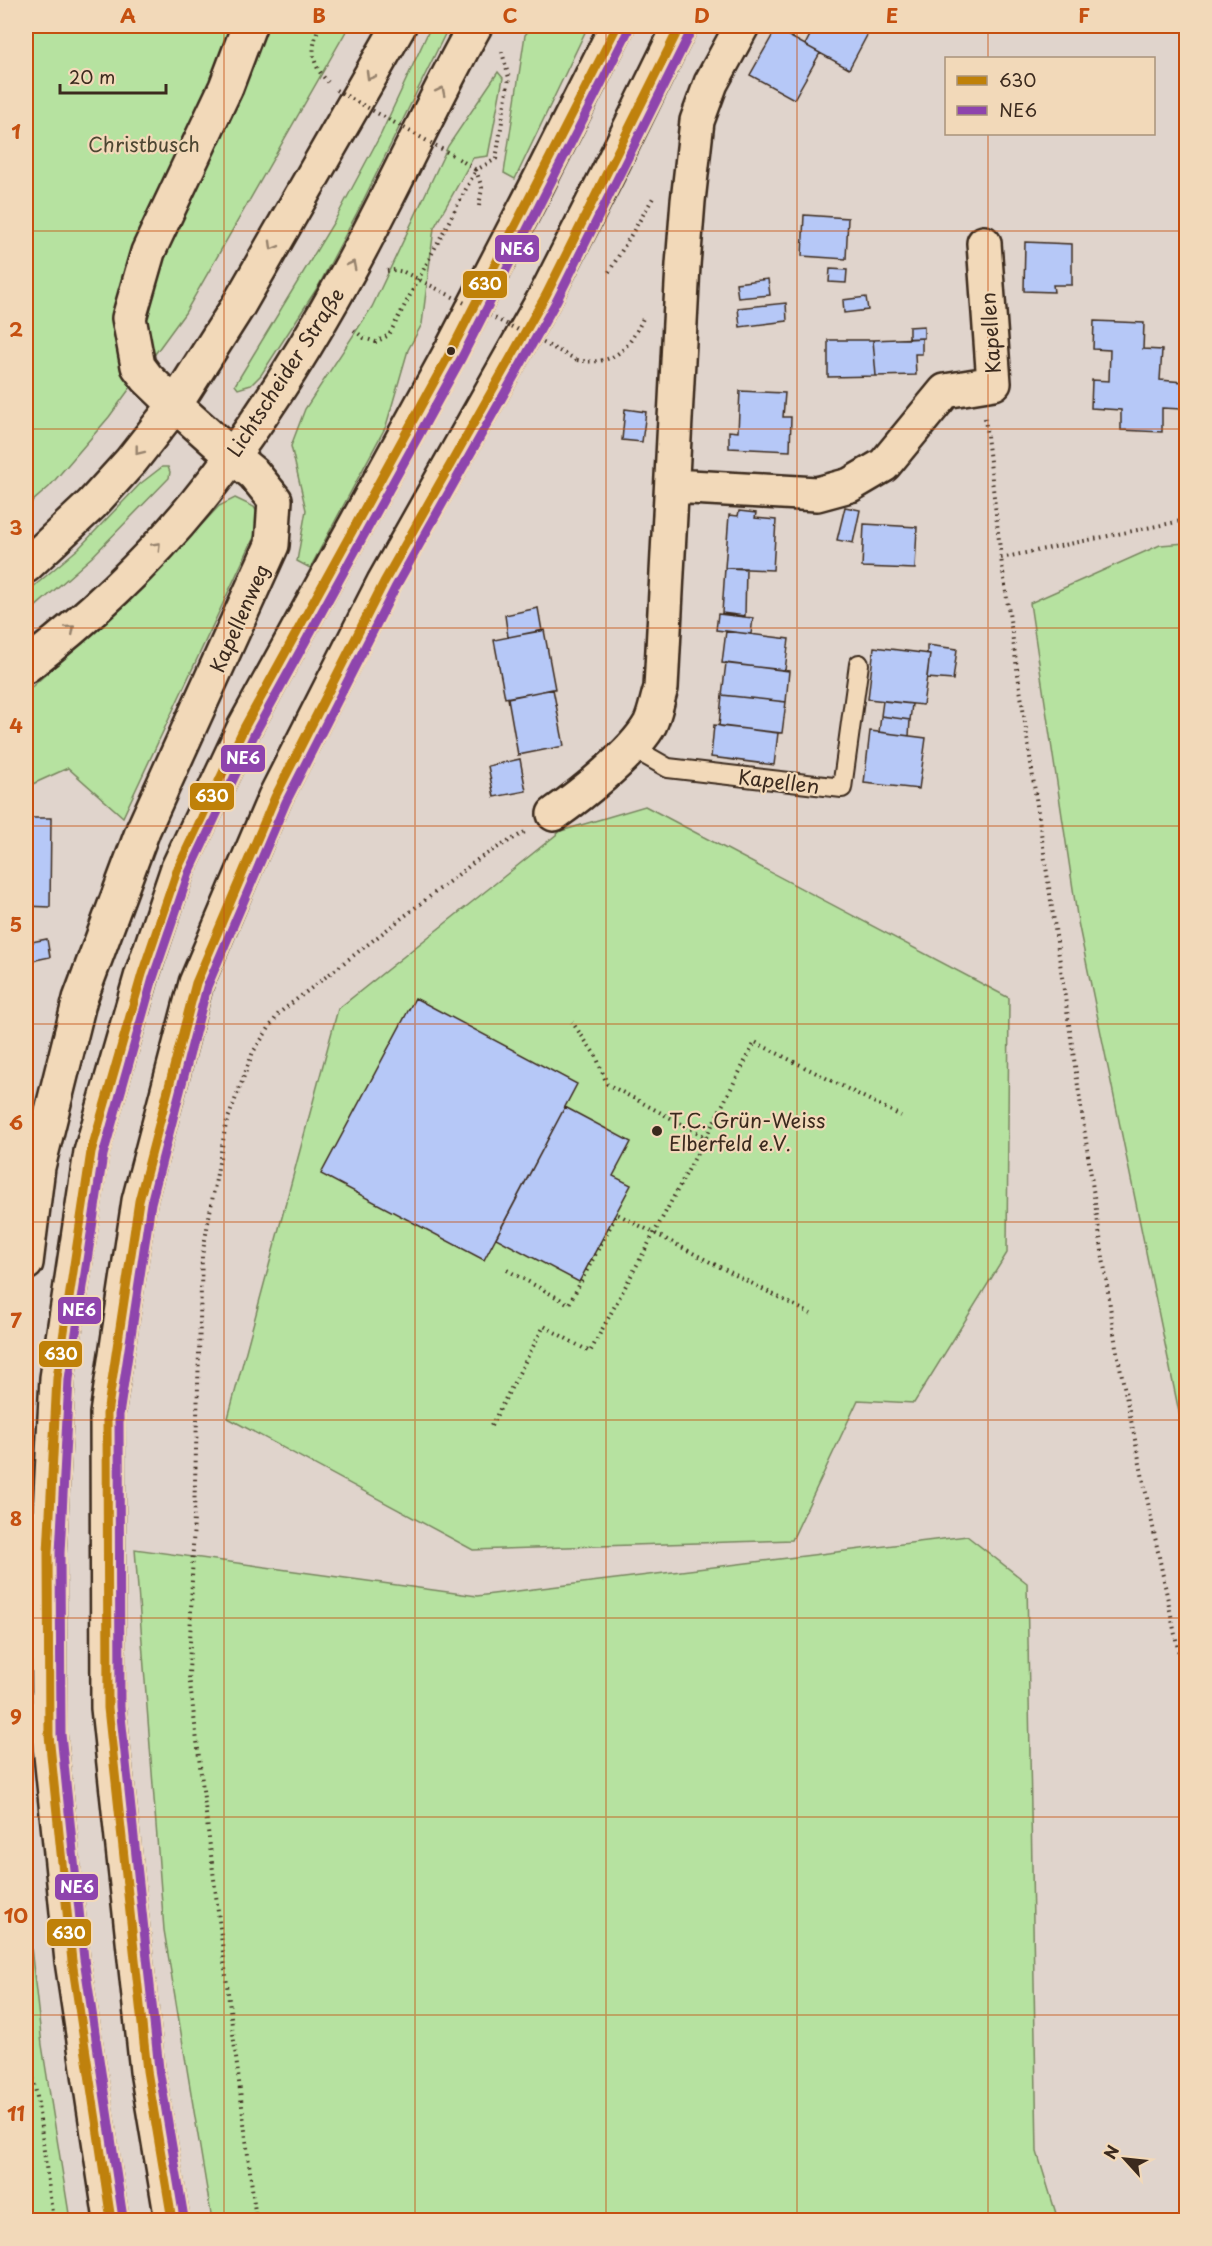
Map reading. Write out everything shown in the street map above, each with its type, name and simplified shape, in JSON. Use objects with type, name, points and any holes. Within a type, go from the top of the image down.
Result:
[{"type":"main road","name":"Kapellenweg","points":[[26,1263],[38,1167],[80,999],[143,830],[272,544],[274,500],[254,474],[147,378],[138,366],[129,318],[148,252],[226,87],[249,26]]},
{"type":"main road","points":[[26,566],[92,504],[131,461],[175,405],[238,306],[399,26]]},
{"type":"main road","name":"Lichtscheider Straße","points":[[26,666],[85,616],[140,564],[195,504],[232,456],[290,369],[348,272],[475,26]]},
{"type":"main road","points":[[111,2220],[72,1961],[49,1735],[48,1553],[57,1378],[91,1152],[142,974],[178,868],[244,728],[451,351],[616,26]]},
{"type":"main road","points":[[172,2220],[147,2071],[108,1708],[107,1414],[139,1201],[196,983],[275,797],[384,582],[546,295],[608,175],[680,26]]},
{"type":"main road","points":[[554,814],[633,748],[650,724],[661,688],[688,201],[697,121],[711,83],[742,26]]},
{"type":"main road","name":"Kapellen","points":[[672,486],[817,494],[850,485],[884,465],[945,391],[994,383],[984,243]]},
{"type":"lane","name":"Kapellen","points":[[633,748],[668,768],[842,788],[859,664]]},
{"type":"path","points":[[319,26],[313,44],[314,60],[318,71],[336,90],[476,170],[482,188],[479,206]]},
{"type":"path","points":[[352,320],[352,329],[364,338],[376,342],[389,335],[476,170],[496,159],[509,78]]},
{"type":"path","points":[[609,272],[650,199]]},
{"type":"path","points":[[380,272],[395,270],[404,273],[577,360],[590,363],[608,360],[627,347],[649,306]]},
{"type":"path","points":[[981,386],[1001,558],[1116,1347],[1186,1682]]},
{"type":"path","points":[[1001,558],[1186,520]]},
{"type":"path","points":[[256,2220],[189,1676],[202,1256],[226,1124],[254,1052],[279,1013],[481,857],[554,814]]},
{"type":"path","points":[[572,1022],[596,1056],[607,1084],[706,1137]]},
{"type":"path","points":[[490,1426],[544,1326],[590,1352],[755,1042],[901,1116]]},
{"type":"path","points":[[507,1270],[569,1304],[617,1214],[811,1314]]},
{"type":"path","points":[[26,2043],[37,2097],[53,2220]]},
{"type":"green space","name":"Christbusch","points":[[26,26],[349,26],[185,313],[109,417],[49,487],[26,507]]},
{"type":"green space","points":[[431,26],[449,26],[319,285],[261,375],[251,385],[238,389],[235,385],[335,220],[381,134]]},
{"type":"green space","points":[[532,26],[588,26],[515,179],[504,173],[525,35]]},
{"type":"green space","points":[[498,72],[503,78],[488,156],[473,158],[434,228],[422,324],[408,350],[386,426],[310,568],[297,561],[306,510],[291,446],[305,409],[372,307],[448,146]]},
{"type":"green space","points":[[162,467],[168,467],[169,478],[92,557],[26,615],[26,593],[79,548],[140,484]]},
{"type":"green space","points":[[235,498],[254,507],[262,520],[123,817],[68,768],[26,787],[26,692],[144,587],[219,506]]},
{"type":"green space","points":[[1186,543],[1186,1446],[1078,922],[1030,603],[1160,545]]},
{"type":"green space","name":"T.C. Grün-Weiss Elberfeld e.V.","points":[[645,806],[1009,998],[1007,1253],[914,1403],[858,1400],[792,1540],[473,1550],[228,1418],[338,1009],[561,831]]},
{"type":"green space","points":[[967,1536],[1027,1583],[1037,2152],[1058,2220],[212,2220],[164,1930],[135,1549],[477,1596]]},
{"type":"green space","points":[[26,1903],[42,2045],[70,2220],[26,2220]]},
{"type":"building","points":[[815,26],[872,26],[849,69],[805,45]]},
{"type":"building","points":[[776,29],[820,53],[794,99],[750,75]]},
{"type":"building","points":[[804,215],[848,218],[846,259],[802,256]]},
{"type":"building","points":[[1025,242],[1072,244],[1072,285],[1053,285],[1054,292],[1024,291]]},
{"type":"building","points":[[830,269],[847,270],[846,283],[829,282]]},
{"type":"building","points":[[768,279],[770,295],[738,298],[736,283]]},
{"type":"building","points":[[866,297],[868,310],[844,313],[843,300]]},
{"type":"building","points":[[786,303],[787,321],[740,327],[738,308]]},
{"type":"building","points":[[1094,321],[1144,323],[1143,349],[1162,350],[1160,380],[1183,382],[1182,409],[1162,408],[1162,432],[1121,430],[1121,410],[1091,408],[1092,380],[1109,381],[1110,350],[1093,349]]},
{"type":"building","points":[[924,326],[924,338],[909,339],[909,327]]},
{"type":"building","points":[[922,338],[922,354],[915,354],[916,375],[876,376],[873,340]]},
{"type":"building","points":[[828,340],[873,340],[876,376],[828,377]]},
{"type":"building","points":[[740,391],[785,393],[783,417],[791,417],[790,451],[729,448],[729,431],[738,432]]},
{"type":"building","points":[[625,409],[646,412],[642,442],[622,440]]},
{"type":"building","points":[[845,507],[860,510],[853,543],[837,540]]},
{"type":"building","points":[[739,511],[756,513],[755,518],[776,520],[773,570],[725,568],[729,515],[738,516]]},
{"type":"building","points":[[864,524],[917,527],[915,569],[862,567]]},
{"type":"building","points":[[725,568],[746,568],[745,616],[722,613]]},
{"type":"building","points":[[538,608],[542,631],[508,637],[505,615]]},
{"type":"building","points":[[718,614],[753,618],[751,634],[716,630]]},
{"type":"building","points":[[544,630],[555,689],[505,698],[494,640]]},
{"type":"building","points":[[726,631],[789,639],[785,670],[722,663]]},
{"type":"building","points":[[927,645],[957,649],[953,680],[927,678],[930,654],[927,654]]},
{"type":"building","points":[[874,647],[930,654],[923,705],[868,699]]},
{"type":"building","points":[[726,663],[789,671],[786,702],[722,695]]},
{"type":"building","points":[[553,689],[564,746],[518,755],[508,698]]},
{"type":"building","points":[[722,695],[786,702],[782,733],[719,726]]},
{"type":"building","points":[[883,701],[912,704],[910,720],[881,716]]},
{"type":"building","points":[[881,716],[910,720],[909,736],[879,732]]},
{"type":"building","points":[[714,725],[778,733],[774,765],[711,757]]},
{"type":"building","points":[[870,731],[926,738],[919,789],[864,783]]},
{"type":"building","points":[[520,759],[526,791],[494,797],[488,766]]},
{"type":"building","points":[[26,818],[51,818],[50,907],[26,906]]},
{"type":"building","points":[[47,939],[50,957],[26,962],[26,943]]},
{"type":"building","points":[[415,998],[577,1084],[484,1260],[321,1174]]},
{"type":"building","points":[[565,1107],[631,1142],[613,1176],[631,1185],[579,1282],[496,1238]]},
{"type":"transit line","name":"630","points":[[111,2220],[72,1961],[49,1735],[48,1553],[57,1378],[91,1152],[142,974],[178,868],[244,728],[451,351],[617,26]]},
{"type":"transit line","name":"630","points":[[172,2220],[147,2071],[108,1708],[107,1414],[139,1201],[196,983],[275,797],[384,582],[546,295],[680,26]]},
{"type":"transit line","name":"NE6","points":[[123,2218],[84,1959],[61,1734],[60,1553],[69,1379],[103,1155],[153,978],[189,873],[255,733],[462,357],[628,31]]},
{"type":"transit line","name":"NE6","points":[[184,2218],[159,2069],[120,1707],[119,1415],[151,1203],[207,987],[286,802],[395,588],[557,300],[691,31]]},
{"type":"place","name":"T.C. Grün-Weiss Elberfeld e.V.","points":[[657,1131]]}]
